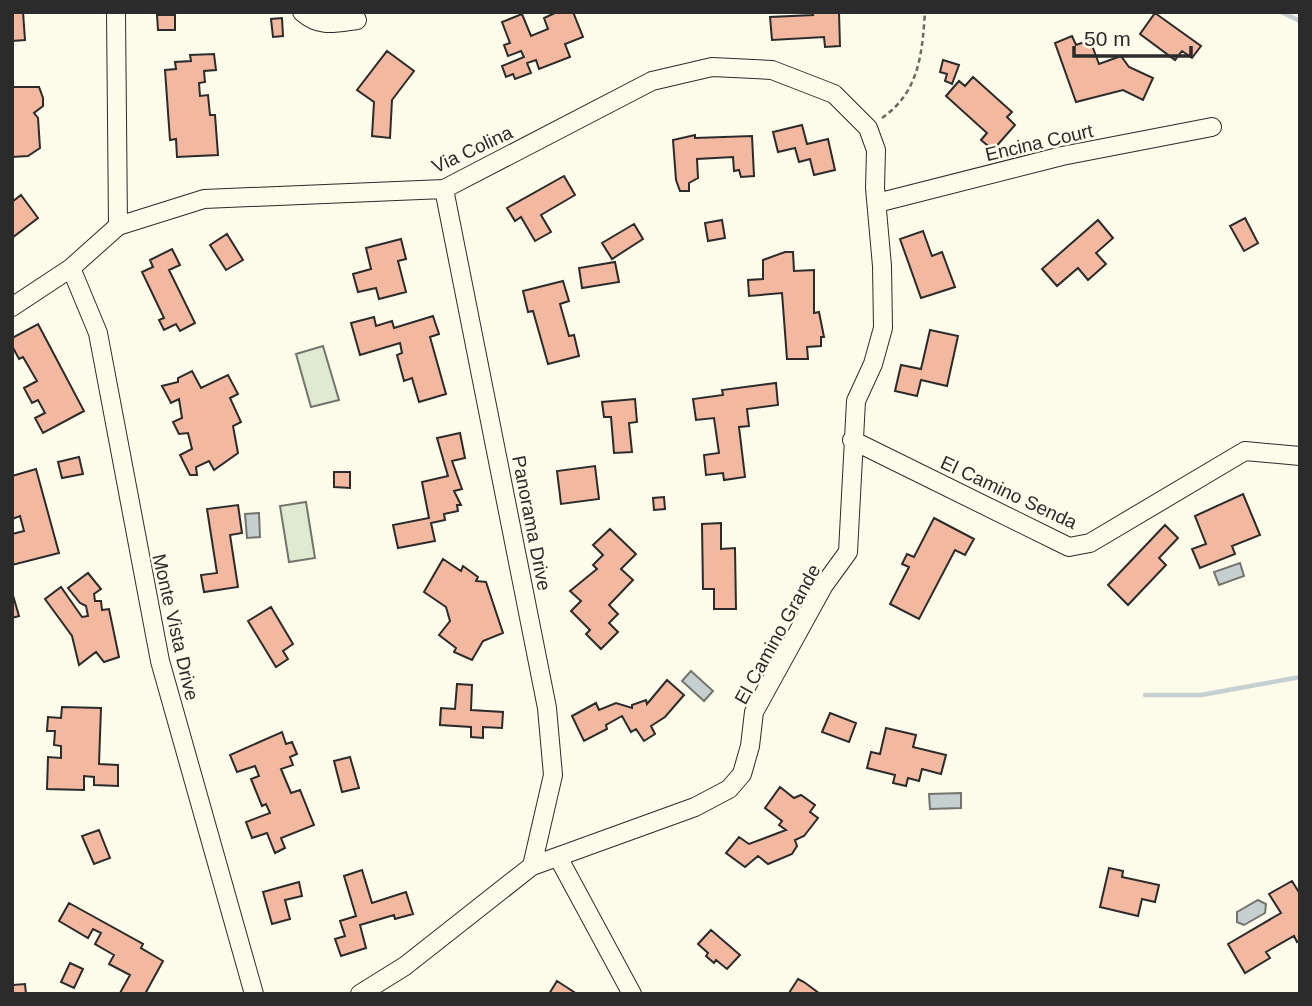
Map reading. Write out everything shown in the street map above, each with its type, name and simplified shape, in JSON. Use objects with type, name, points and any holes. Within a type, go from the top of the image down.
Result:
[{"type":"street","points":[[116,12],[118,226]]},
{"type":"street","points":[[302,12],[311,20],[326,25],[357,20]]},
{"type":"street","name":"Via Colina","points":[[12,307],[71,268],[118,226],[204,199],[444,189],[652,81],[712,67],[772,70],[834,94],[868,128]]},
{"type":"street","name":"Encina Court","points":[[877,203],[1062,156],[1212,127]]},
{"type":"street","points":[[868,128],[876,150],[877,203]]},
{"type":"street","name":"Panorama Drive","points":[[444,189],[547,708],[553,775],[533,866]]},
{"type":"street","name":"El Camino Grande","points":[[360,994],[405,966],[533,866],[695,807],[729,789],[741,774],[750,746],[754,712],[824,585],[848,552],[853,510],[852,440],[856,401],[873,364],[883,328],[877,203]]},
{"type":"street","name":"Monte Vista Drive","points":[[71,268],[98,333],[160,661],[254,994]]},
{"type":"street","name":"El Camino Senda","points":[[852,440],[1069,547],[1090,543],[1245,451],[1300,456]]},
{"type":"street","points":[[558,857],[632,994]]},
{"type":"path","points":[[868,128],[907,96],[923,49],[925,12]]},
{"type":"green space","points":[[323,346],[339,400],[311,407],[296,354]]},
{"type":"green space","points":[[306,502],[315,558],[289,562],[280,506]]},
{"type":"shaded area","points":[[259,513],[260,537],[247,538],[245,514]]},
{"type":"shaded area","points":[[1240,563],[1244,576],[1219,585],[1214,572]]},
{"type":"shaded area","points":[[691,671],[713,691],[704,701],[682,681]]},
{"type":"shaded area","points":[[961,793],[961,808],[930,809],[929,794]]},
{"type":"shaded area","points":[[1258,900],[1266,904],[1265,913],[1244,925],[1237,922],[1237,912]]},
{"type":"building","points":[[12,12],[23,12],[25,40],[12,41]]},
{"type":"building","points":[[557,12],[573,12],[583,37],[565,44],[570,57],[539,69],[536,60],[527,63],[531,73],[515,79],[513,74],[506,77],[502,66],[524,57],[521,51],[508,56],[504,45],[510,43],[502,22],[522,14],[531,36],[548,29],[544,18]]},
{"type":"building","points":[[812,12],[839,12],[840,46],[825,47],[824,37],[772,40],[770,17],[813,15]]},
{"type":"building","points":[[1155,13],[1201,46],[1192,58],[1182,51],[1175,60],[1140,34]]},
{"type":"building","points":[[157,15],[175,15],[175,30],[158,30]]},
{"type":"building","points":[[282,18],[283,36],[273,37],[271,19]]},
{"type":"building","points":[[1072,36],[1076,45],[1090,40],[1099,64],[1121,56],[1129,67],[1153,78],[1143,100],[1123,90],[1076,102],[1055,43]]},
{"type":"building","points":[[387,51],[414,71],[392,100],[390,138],[372,136],[374,102],[357,90]]},
{"type":"building","points":[[214,54],[216,70],[204,71],[205,82],[199,83],[200,96],[208,95],[210,115],[215,115],[218,155],[177,157],[176,139],[170,140],[165,70],[176,69],[175,62],[191,61],[190,55]]},
{"type":"building","points":[[943,60],[959,65],[952,84],[945,81],[947,74],[940,72]]},
{"type":"building","points":[[973,77],[1012,112],[1007,117],[1015,125],[993,150],[981,140],[987,133],[946,96],[959,81],[965,86]]},
{"type":"building","points":[[12,87],[39,87],[43,98],[43,106],[34,113],[38,118],[40,148],[28,156],[12,157]]},
{"type":"building","points":[[802,125],[807,144],[828,139],[835,170],[814,175],[810,159],[799,162],[795,148],[778,152],[773,132]]},
{"type":"building","points":[[695,135],[695,138],[752,136],[754,176],[741,177],[739,170],[734,171],[733,157],[697,159],[698,178],[689,183],[689,191],[680,191],[676,180],[673,140]]},
{"type":"building","points":[[564,176],[575,195],[541,215],[551,232],[535,241],[521,217],[515,221],[507,208]]},
{"type":"building","points":[[21,195],[38,218],[12,238],[12,202]]},
{"type":"building","points":[[1245,218],[1258,243],[1244,251],[1230,226]]},
{"type":"building","points":[[722,220],[725,238],[708,241],[705,223]]},
{"type":"building","points":[[1098,220],[1113,238],[1096,253],[1106,264],[1088,280],[1078,268],[1057,286],[1042,269]]},
{"type":"building","points":[[634,224],[643,239],[612,259],[602,243]]},
{"type":"building","points":[[923,231],[932,256],[942,252],[955,287],[921,298],[900,239]]},
{"type":"building","points":[[227,234],[243,260],[226,270],[210,245]]},
{"type":"building","points":[[401,239],[406,259],[398,261],[406,292],[379,299],[376,288],[358,292],[353,274],[371,269],[366,248]]},
{"type":"building","points":[[172,249],[180,265],[169,270],[195,323],[180,331],[176,324],[164,330],[159,320],[164,318],[142,272],[153,267],[150,260]]},
{"type":"building","points":[[793,252],[794,271],[814,270],[814,313],[819,312],[824,337],[821,337],[821,346],[807,347],[808,359],[787,359],[782,293],[749,296],[748,280],[763,279],[763,260]]},
{"type":"building","points":[[615,262],[619,282],[582,288],[579,268]]},
{"type":"building","points":[[563,281],[569,301],[560,304],[569,336],[574,335],[579,356],[548,364],[533,311],[528,312],[523,291]]},
{"type":"building","points":[[433,316],[439,334],[430,337],[446,394],[419,402],[412,378],[404,381],[397,355],[402,353],[400,343],[360,355],[351,323],[374,317],[376,326],[392,321],[394,328]]},
{"type":"building","points":[[38,324],[84,411],[43,433],[35,418],[45,413],[38,400],[32,403],[24,388],[37,381],[23,357],[19,359],[12,346],[12,338]]},
{"type":"building","points":[[930,330],[958,336],[947,386],[921,380],[917,396],[895,391],[901,365],[921,369]]},
{"type":"building","points":[[192,371],[201,388],[228,375],[238,394],[230,398],[241,422],[233,426],[238,453],[214,470],[209,461],[196,467],[197,475],[190,475],[180,455],[192,449],[188,433],[179,434],[173,422],[182,418],[179,399],[171,403],[162,386],[178,382],[178,378]]},
{"type":"building","points":[[776,383],[778,405],[747,409],[749,426],[739,427],[745,477],[724,480],[723,473],[706,475],[704,455],[719,453],[714,418],[696,420],[693,399],[723,395],[722,390]]},
{"type":"building","points":[[635,399],[637,422],[629,423],[632,452],[614,453],[611,417],[604,417],[602,402]]},
{"type":"building","points":[[460,433],[465,458],[452,461],[462,489],[454,491],[461,505],[457,505],[458,511],[444,514],[445,520],[431,523],[435,541],[398,548],[393,525],[429,518],[422,482],[448,476],[437,438]]},
{"type":"building","points":[[79,457],[83,474],[62,478],[58,462]]},
{"type":"building","points":[[595,466],[599,499],[561,504],[557,471]]},
{"type":"building","points":[[36,469],[59,553],[12,565],[12,534],[24,531],[20,516],[12,519],[12,476]]},
{"type":"building","points":[[334,472],[350,472],[350,488],[334,487]]},
{"type":"building","points":[[1243,494],[1260,535],[1232,546],[1235,554],[1200,568],[1192,549],[1206,544],[1195,516]]},
{"type":"building","points":[[664,497],[665,509],[654,510],[653,498]]},
{"type":"building","points":[[238,505],[242,533],[230,535],[238,587],[204,592],[201,575],[217,573],[207,509]]},
{"type":"building","points":[[934,518],[974,539],[965,555],[955,550],[919,619],[890,604],[909,567],[902,564],[907,554],[914,557]]},
{"type":"building","points":[[721,523],[721,549],[735,548],[736,609],[714,609],[714,589],[703,589],[702,524]]},
{"type":"building","points":[[1165,525],[1178,538],[1159,558],[1166,565],[1128,605],[1108,585]]},
{"type":"building","points":[[610,529],[636,554],[621,569],[633,580],[609,605],[618,614],[609,623],[618,632],[601,649],[586,634],[590,630],[571,611],[581,601],[570,591],[597,569],[593,565],[603,555],[593,545]]},
{"type":"building","points":[[443,559],[461,571],[463,566],[478,577],[476,581],[486,582],[503,633],[483,641],[472,660],[454,652],[456,648],[439,635],[450,621],[446,607],[424,592]]},
{"type":"building","points":[[88,573],[101,589],[94,594],[95,601],[101,601],[102,610],[109,609],[119,657],[104,662],[96,652],[79,665],[72,636],[45,599],[61,587],[82,617],[88,616],[86,606],[80,603],[68,588]]},
{"type":"building","points":[[12,592],[19,616],[12,618]]},
{"type":"building","points":[[271,607],[293,644],[283,651],[288,659],[276,667],[248,621]]},
{"type":"building","points":[[667,680],[684,695],[665,717],[651,726],[655,734],[644,741],[636,729],[631,732],[622,716],[606,725],[607,729],[584,741],[572,716],[596,703],[599,710],[616,703],[632,708],[632,705],[646,700],[647,704]]},
{"type":"building","points":[[457,684],[472,685],[471,710],[503,712],[502,728],[483,727],[483,738],[471,737],[471,727],[440,725],[441,708],[455,709]]},
{"type":"building","points":[[62,707],[101,708],[99,764],[118,765],[118,786],[94,785],[94,777],[84,776],[84,790],[47,789],[48,757],[61,758],[61,746],[54,745],[55,731],[47,731],[48,717],[61,718]]},
{"type":"building","points":[[830,713],[856,723],[849,742],[822,732]]},
{"type":"building","points":[[886,728],[916,735],[913,747],[946,755],[941,774],[922,769],[919,781],[908,778],[906,786],[893,783],[895,775],[867,768],[871,752],[880,754]]},
{"type":"building","points":[[282,732],[286,744],[292,742],[297,754],[290,757],[293,765],[281,769],[291,793],[300,790],[314,825],[281,838],[285,848],[275,853],[267,833],[252,838],[246,822],[270,813],[266,804],[262,806],[251,779],[259,776],[255,766],[237,772],[230,755]]},
{"type":"building","points":[[350,757],[359,788],[342,792],[334,761]]},
{"type":"building","points":[[780,787],[794,798],[801,795],[815,805],[810,812],[818,818],[804,836],[795,840],[797,846],[792,854],[768,864],[758,856],[745,867],[726,853],[739,837],[749,844],[786,830],[779,825],[782,821],[765,808]]},
{"type":"building","points":[[99,830],[110,858],[94,864],[82,836]]},
{"type":"building","points":[[1109,868],[1123,871],[1122,877],[1159,885],[1155,902],[1142,899],[1138,916],[1100,907]]},
{"type":"building","points":[[362,870],[372,903],[406,892],[413,914],[395,919],[394,915],[360,925],[366,948],[341,956],[335,939],[345,936],[340,921],[356,916],[344,876]]},
{"type":"building","points":[[1292,881],[1300,894],[1300,940],[1297,942],[1294,936],[1266,952],[1270,958],[1245,973],[1228,944],[1281,913],[1269,894]]},
{"type":"building","points":[[299,882],[302,896],[285,900],[290,919],[272,924],[263,892]]},
{"type":"building","points":[[69,903],[143,944],[141,948],[163,961],[145,994],[120,993],[130,975],[109,964],[114,955],[95,944],[101,933],[93,929],[88,938],[59,921]]},
{"type":"building","points":[[711,930],[740,955],[727,969],[716,960],[714,963],[698,944]]},
{"type":"building","points":[[70,963],[83,969],[74,988],[61,982]]},
{"type":"building","points":[[12,974],[13,985],[25,984],[26,994],[12,994]]},
{"type":"building","points":[[798,979],[804,982],[820,994],[789,993]]},
{"type":"building","points":[[557,981],[577,994],[549,994]]},
{"type":"waterway","points":[[1281,12],[1300,21]]},
{"type":"waterway","points":[[1145,695],[1201,695],[1300,677]]}]
